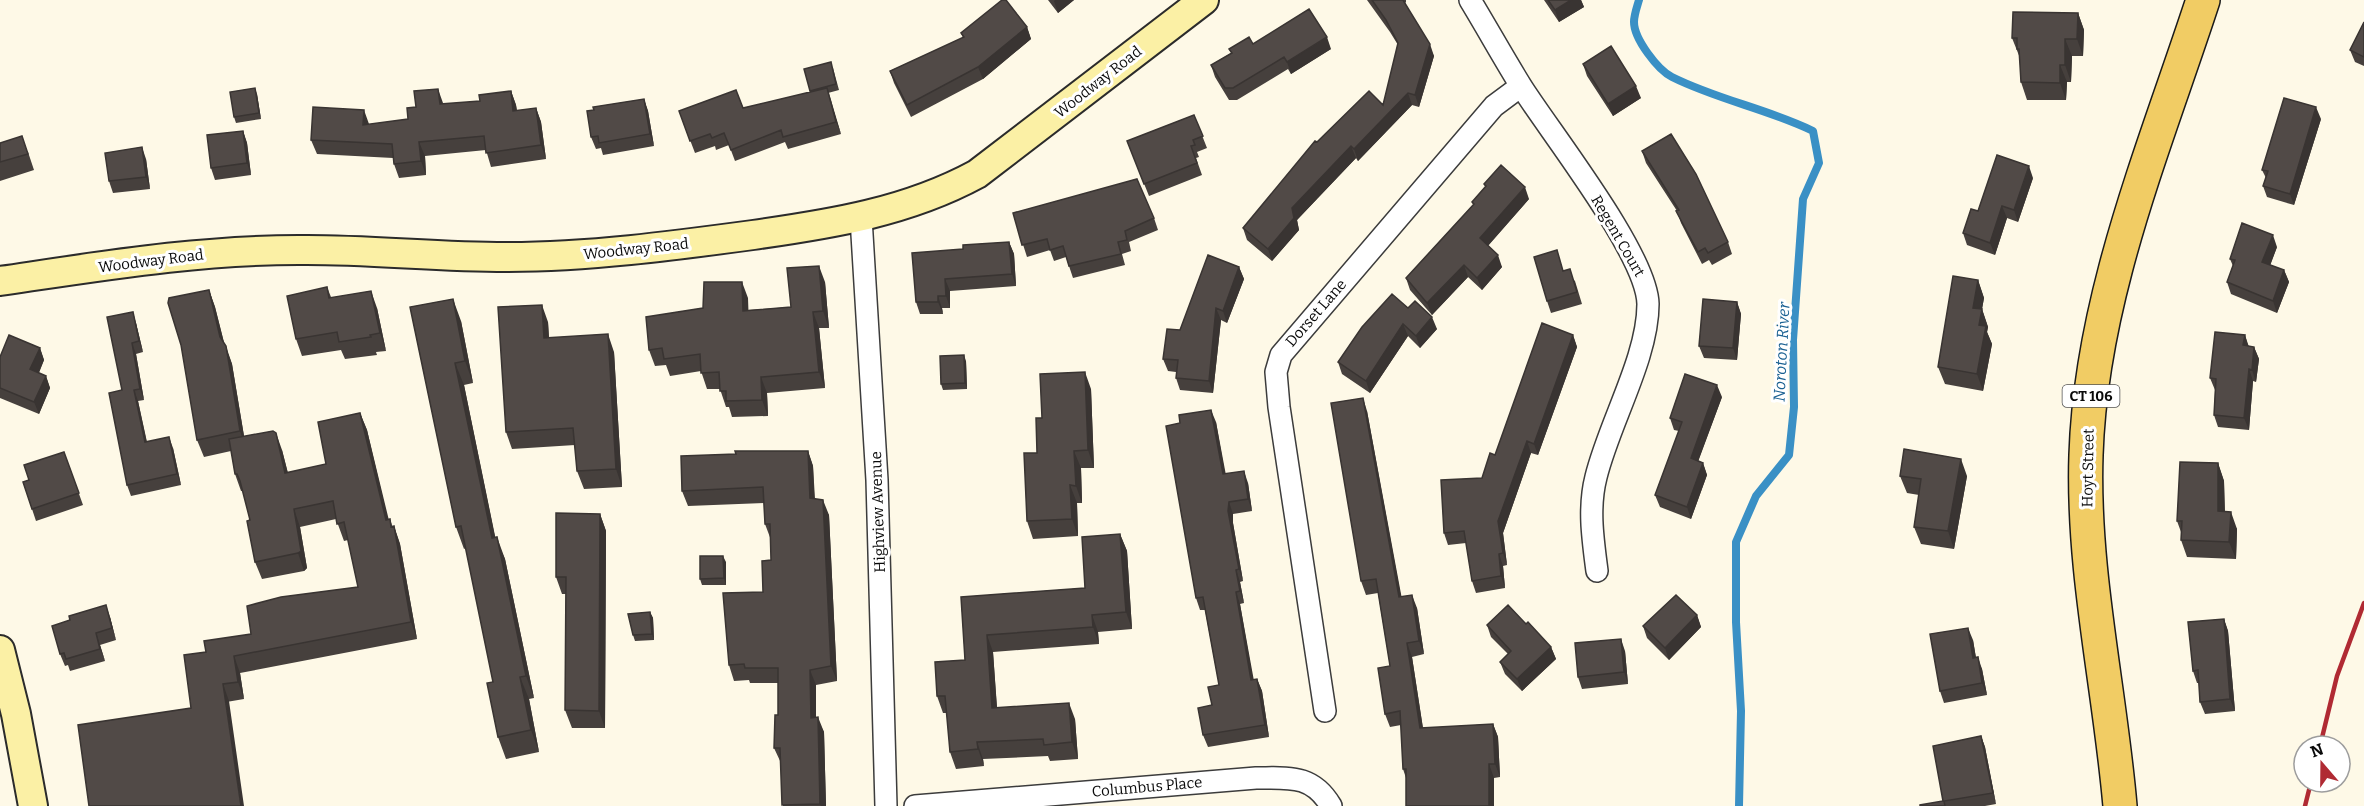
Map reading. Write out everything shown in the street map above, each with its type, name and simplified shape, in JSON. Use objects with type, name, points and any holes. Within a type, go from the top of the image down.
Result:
[{"type":"main road","name":"Hoyt Street","points":[[2120,806],[2087,524],[2086,454],[2089,416],[2102,327],[2117,262],[2204,0]]},
{"type":"street","name":"Regent Court","points":[[1470,0],[1521,86],[1627,247],[1644,282],[1648,303],[1645,329],[1596,477],[1591,519],[1597,571]]},
{"type":"street","name":"Woodway Road","points":[[0,281],[121,263],[237,252],[307,250],[505,257],[593,255],[805,228],[861,218],[903,207],[977,174],[1199,2]]},
{"type":"street","name":"Dorset Lane","points":[[1325,711],[1279,407],[1276,372],[1281,355],[1494,106],[1521,86]]},
{"type":"street","name":"Highview Avenue","points":[[861,218],[877,480],[886,806]]},
{"type":"street","points":[[0,650],[16,714],[33,806]]},
{"type":"street","name":"Columbus Place","points":[[915,806],[1256,777],[1291,778],[1307,782],[1323,793],[1331,806]]},
{"type":"building","points":[[1002,0],[1006,0],[1027,27],[978,67],[907,105],[890,71],[964,37],[961,33]]},
{"type":"building","points":[[1372,0],[1403,0],[1430,44],[1415,95],[1408,93],[1354,149],[1351,146],[1292,208],[1294,218],[1268,249],[1243,228],[1315,141],[1317,142],[1369,91],[1383,105],[1398,43]]},
{"type":"building","points":[[1548,0],[1571,0],[1555,10]]},
{"type":"building","points":[[1309,9],[1327,37],[1287,62],[1284,57],[1233,88],[1225,88],[1211,65],[1232,53],[1229,49],[1249,37],[1253,44]]},
{"type":"building","points":[[2013,12],[2078,13],[2077,39],[2065,39],[2065,65],[2060,65],[2060,83],[2021,82],[2017,38],[2012,38]]},
{"type":"building","points":[[2364,22],[2364,57],[2350,50]]},
{"type":"building","points":[[1611,46],[1636,86],[1608,104],[1583,64]]},
{"type":"building","points":[[831,62],[836,84],[810,91],[804,69]]},
{"type":"building","points":[[255,88],[259,113],[234,117],[230,92]]},
{"type":"building","points":[[827,88],[836,122],[783,137],[781,130],[731,150],[724,133],[712,138],[710,134],[690,141],[679,111],[736,90],[743,108]]},
{"type":"building","points":[[438,89],[440,104],[480,101],[479,95],[511,91],[513,111],[536,108],[541,145],[486,153],[484,136],[419,142],[421,161],[394,164],[392,144],[311,140],[313,107],[364,110],[363,125],[408,119],[407,108],[416,107],[414,91]]},
{"type":"building","points":[[2284,98],[2316,107],[2290,194],[2263,186],[2268,171],[2262,170]]},
{"type":"building","points":[[644,99],[650,134],[599,143],[598,136],[591,137],[587,111],[594,110],[593,107]]},
{"type":"building","points":[[1194,115],[1203,136],[1193,140],[1195,145],[1191,146],[1197,163],[1144,184],[1127,141]]},
{"type":"building","points":[[243,131],[247,163],[211,168],[207,135]]},
{"type":"building","points":[[1671,134],[1696,174],[1728,242],[1708,253],[1705,248],[1698,252],[1676,211],[1679,210],[1642,151]]},
{"type":"building","points":[[22,136],[28,154],[0,162],[0,143]]},
{"type":"building","points":[[142,147],[146,177],[109,181],[105,153]]},
{"type":"building","points":[[1997,155],[2029,166],[2014,210],[2002,206],[1990,243],[1963,233],[1971,209],[1978,211]]},
{"type":"building","points":[[1501,165],[1525,187],[1480,238],[1498,255],[1477,278],[1464,265],[1427,303],[1406,278],[1474,204],[1472,202],[1486,186],[1484,184]]},
{"type":"building","points":[[1137,179],[1154,218],[1125,231],[1127,240],[1118,242],[1121,254],[1069,266],[1063,246],[1050,250],[1047,239],[1022,245],[1013,213]]},
{"type":"building","points":[[2242,223],[2273,235],[2262,262],[2284,270],[2273,301],[2227,282],[2235,260],[2230,259]]},
{"type":"building","points":[[1009,242],[1012,274],[945,279],[946,296],[938,296],[938,302],[916,302],[912,253],[963,249],[963,245]]},
{"type":"building","points":[[1557,250],[1563,271],[1570,269],[1577,292],[1547,301],[1534,257]]},
{"type":"building","points":[[1208,255],[1239,267],[1223,311],[1216,308],[1209,381],[1176,378],[1178,360],[1163,359],[1167,329],[1180,330]]},
{"type":"building","points":[[819,266],[823,311],[813,312],[819,372],[761,377],[762,400],[726,401],[726,391],[720,391],[719,372],[701,373],[700,354],[664,359],[662,348],[649,350],[646,317],[703,308],[704,282],[742,282],[743,311],[791,307],[787,268]]},
{"type":"building","points":[[1953,276],[1978,280],[1973,308],[1982,309],[1979,325],[1986,326],[1977,374],[1938,367]]},
{"type":"building","points":[[327,287],[329,298],[371,291],[380,333],[370,335],[371,337],[339,342],[337,332],[296,339],[287,296]]},
{"type":"building","points":[[209,290],[220,337],[226,346],[240,431],[197,440],[181,345],[168,303],[169,298]]},
{"type":"building","points":[[1392,294],[1408,308],[1415,301],[1432,317],[1416,336],[1403,324],[1366,381],[1338,362],[1362,327]]},
{"type":"building","points":[[453,299],[465,361],[455,363],[492,538],[497,537],[526,676],[520,677],[531,730],[498,737],[487,683],[493,682],[461,526],[456,527],[410,307]]},
{"type":"building","points":[[1703,299],[1737,302],[1733,348],[1699,346]]},
{"type":"building","points":[[542,305],[544,338],[608,334],[616,469],[577,471],[573,428],[506,432],[498,307]]},
{"type":"building","points":[[133,312],[139,341],[132,343],[140,389],[134,390],[145,442],[169,437],[177,474],[127,485],[109,393],[122,390],[107,317]]},
{"type":"building","points":[[1542,323],[1573,335],[1534,444],[1527,441],[1498,521],[1503,553],[1499,554],[1501,576],[1472,581],[1464,531],[1444,533],[1441,480],[1482,478],[1490,453],[1495,455]]},
{"type":"building","points":[[2215,332],[2245,335],[2243,345],[2254,347],[2252,370],[2249,369],[2244,418],[2214,415],[2216,379],[2210,378]]},
{"type":"building","points":[[9,335],[40,348],[30,369],[46,376],[34,402],[0,388],[0,357]]},
{"type":"building","points":[[964,355],[965,383],[941,384],[940,356]]},
{"type":"building","points":[[1085,372],[1088,450],[1074,451],[1076,486],[1070,485],[1072,519],[1027,521],[1024,453],[1037,453],[1036,418],[1042,418],[1040,374]]},
{"type":"building","points":[[1685,374],[1717,385],[1691,458],[1703,463],[1687,507],[1655,495],[1682,422],[1670,418]]},
{"type":"building","points":[[1363,398],[1399,597],[1412,595],[1419,641],[1407,643],[1420,728],[1493,724],[1495,764],[1489,764],[1489,806],[1406,806],[1406,769],[1403,769],[1400,711],[1385,714],[1378,668],[1390,666],[1376,579],[1361,581],[1331,403]]},
{"type":"building","points":[[1211,410],[1223,474],[1244,471],[1248,499],[1229,502],[1228,511],[1239,569],[1236,570],[1240,591],[1236,592],[1251,680],[1257,679],[1265,725],[1203,735],[1198,708],[1212,705],[1208,687],[1219,685],[1203,597],[1196,598],[1166,426],[1180,423],[1179,415]]},
{"type":"building","points":[[360,413],[386,520],[390,519],[391,527],[394,526],[411,622],[234,656],[238,682],[223,684],[241,806],[89,806],[78,725],[191,708],[184,655],[206,652],[204,641],[251,634],[247,606],[281,597],[358,587],[344,522],[337,524],[333,501],[294,509],[301,551],[255,562],[247,521],[250,520],[240,481],[235,474],[229,439],[273,431],[276,433],[285,473],[326,464],[318,422]]},
{"type":"building","points":[[1904,449],[1961,459],[1948,531],[1914,527],[1921,479],[1900,476]]},
{"type":"building","points":[[735,451],[808,451],[810,498],[823,500],[831,666],[810,670],[811,718],[818,717],[820,804],[782,805],[780,748],[774,748],[775,715],[778,715],[778,668],[745,668],[744,664],[729,665],[723,593],[763,592],[762,561],[771,560],[770,524],[765,524],[763,487],[682,491],[681,456],[736,454]]},
{"type":"building","points":[[64,452],[79,493],[32,509],[23,482],[29,480],[24,465]]},
{"type":"building","points":[[2180,462],[2218,463],[2218,511],[2231,512],[2229,542],[2181,540],[2182,521],[2177,521]]},
{"type":"building","points":[[556,513],[600,514],[599,711],[565,710],[566,577],[556,577]]},
{"type":"building","points":[[1120,534],[1126,612],[1092,615],[1093,627],[987,635],[992,708],[1069,703],[1072,742],[1044,745],[1043,739],[977,742],[978,749],[950,752],[945,696],[937,696],[935,662],[965,660],[961,597],[1085,588],[1082,537]]},
{"type":"building","points":[[700,556],[723,556],[724,578],[700,579]]},
{"type":"building","points":[[1676,595],[1697,615],[1665,648],[1643,626]]},
{"type":"building","points":[[106,605],[112,628],[96,633],[100,649],[66,659],[64,653],[60,654],[52,626],[70,620],[69,616]]},
{"type":"building","points":[[1508,605],[1526,624],[1528,622],[1551,647],[1517,679],[1500,662],[1511,651],[1487,625]]},
{"type":"building","points":[[650,612],[652,634],[633,635],[628,614]]},
{"type":"building","points":[[2224,619],[2230,699],[2200,702],[2198,670],[2193,671],[2188,622]]},
{"type":"building","points":[[1968,628],[1973,658],[1978,657],[1982,683],[1940,691],[1930,634]]},
{"type":"building","points":[[1621,639],[1624,672],[1578,677],[1575,643]]},
{"type":"building","points":[[1981,736],[1993,793],[1944,801],[1945,806],[1920,806],[1943,801],[1933,746]]},
{"type":"waterway","name":"Noroton River","points":[[1639,0],[1634,17],[1635,29],[1642,45],[1660,68],[1689,85],[1813,131],[1819,163],[1803,199],[1793,340],[1794,407],[1789,455],[1756,496],[1736,542],[1736,622],[1741,711],[1739,806]]},
{"type":"railway","points":[[2323,734],[2337,676],[2364,603]]},
{"type":"railway","points":[[2305,806],[2308,794]]}]
